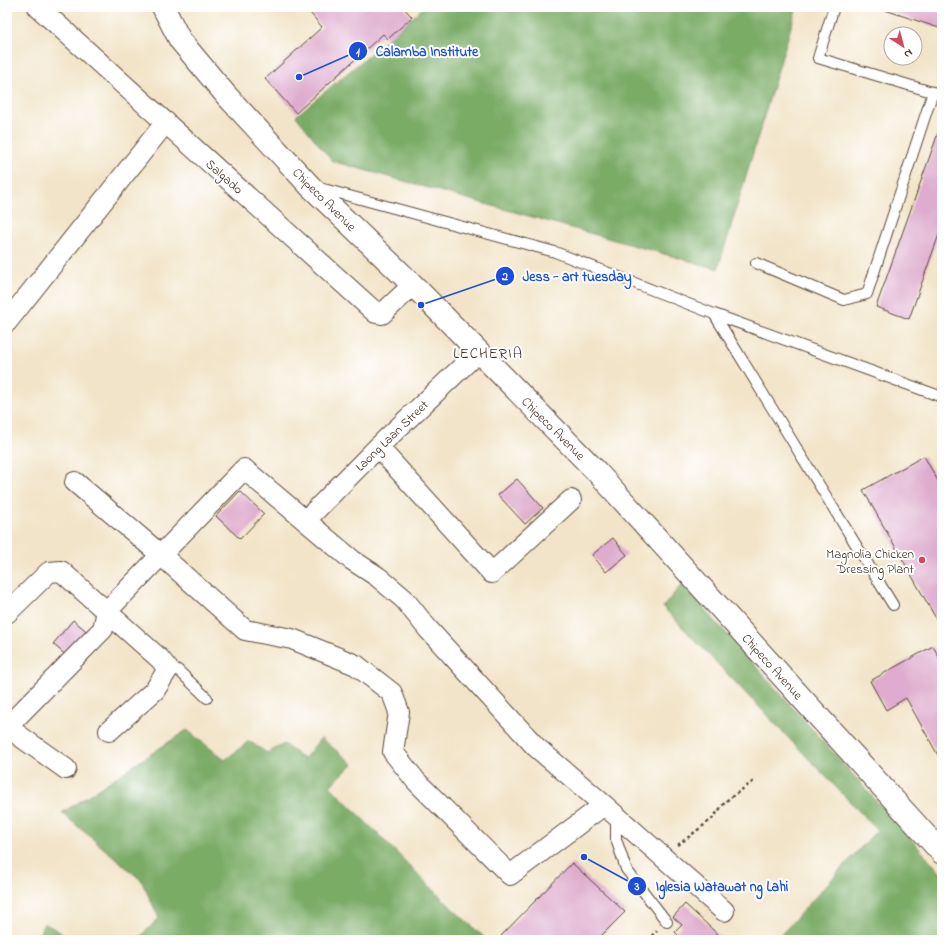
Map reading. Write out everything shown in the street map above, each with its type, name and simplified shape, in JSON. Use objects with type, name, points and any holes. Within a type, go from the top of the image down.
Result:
[{"type":"main road","name":"Chipeco Avenue","points":[[163,7],[180,40],[226,95],[310,186],[413,285],[598,472],[942,853]]},
{"type":"street","name":"Salgado","points":[[38,7],[376,313],[382,314],[413,285]]},
{"type":"street","points":[[7,322],[166,122]]},
{"type":"street","name":"Laong Laan Street","points":[[306,520],[378,447],[478,352]]},
{"type":"street","points":[[378,447],[492,573],[571,500]]},
{"type":"street","points":[[66,769],[7,727],[103,629],[107,611],[244,469],[352,560],[378,577],[404,599],[428,629],[536,747],[724,911]]},
{"type":"street","points":[[75,482],[162,555],[246,630],[292,639],[356,665],[392,693],[399,712],[393,752],[416,781],[510,876],[610,811]]},
{"type":"street","points":[[7,612],[49,572],[61,570],[160,659],[168,669],[155,690],[109,731]]},
{"type":"lane","points":[[756,263],[844,300],[867,294],[937,94],[818,58],[834,7]]},
{"type":"lane","points":[[310,186],[555,252],[714,314],[942,397]]},
{"type":"lane","points":[[714,314],[893,605]]},
{"type":"lane","points":[[168,669],[178,670],[207,698]]},
{"type":"lane","points":[[610,811],[616,839],[626,869],[667,922]]},
{"type":"path","points":[[662,857],[712,819],[726,801],[754,781]]},
{"type":"green space","points":[[424,7],[797,7],[718,269],[332,161],[296,116]]},
{"type":"green space","points":[[682,584],[942,874],[942,940],[776,940],[877,830],[663,607]]},
{"type":"green space","points":[[187,730],[225,760],[249,741],[267,753],[284,744],[304,759],[321,738],[353,764],[330,786],[453,909],[487,940],[137,940],[159,918],[141,880],[62,813]]},
{"type":"green space","points":[[44,923],[74,940],[37,940]]},
{"type":"building","points":[[305,7],[403,7],[412,17],[388,39],[383,34],[296,113],[265,79],[322,27]]},
{"type":"building","points":[[886,7],[942,7],[942,29],[885,10]]},
{"type":"building","points":[[942,122],[942,226],[909,319],[876,307]]},
{"type":"building","name":"Magnolia Chicken Dressing Plant","points":[[924,456],[942,488],[942,629],[863,490]]},
{"type":"building","points":[[517,479],[543,508],[525,524],[498,495]]},
{"type":"building","points":[[240,491],[264,514],[240,539],[216,516]]},
{"type":"building","points":[[613,538],[627,555],[606,572],[592,555]]},
{"type":"building","points":[[73,620],[90,634],[69,658],[53,644]]},
{"type":"building","points":[[933,646],[942,663],[942,755],[939,757],[906,698],[886,710],[870,681]]},
{"type":"building","points":[[572,863],[625,912],[597,940],[505,940],[501,936]]},
{"type":"building","points":[[685,904],[724,940],[682,940],[675,932],[682,925],[673,917]]},
{"type":"place","name":"Calamba Institute","points":[[299,77]]},
{"type":"place","name":"Jess - art tuesday","points":[[421,305]]},
{"type":"place","name":"Magnolia Chicken Dressing Plant","points":[[922,560]]},
{"type":"place","name":"Iglesia Watawat ng Lahi","points":[[584,857]]},
{"type":"district","name":"LECHERIA","points":[[488,353]]}]
